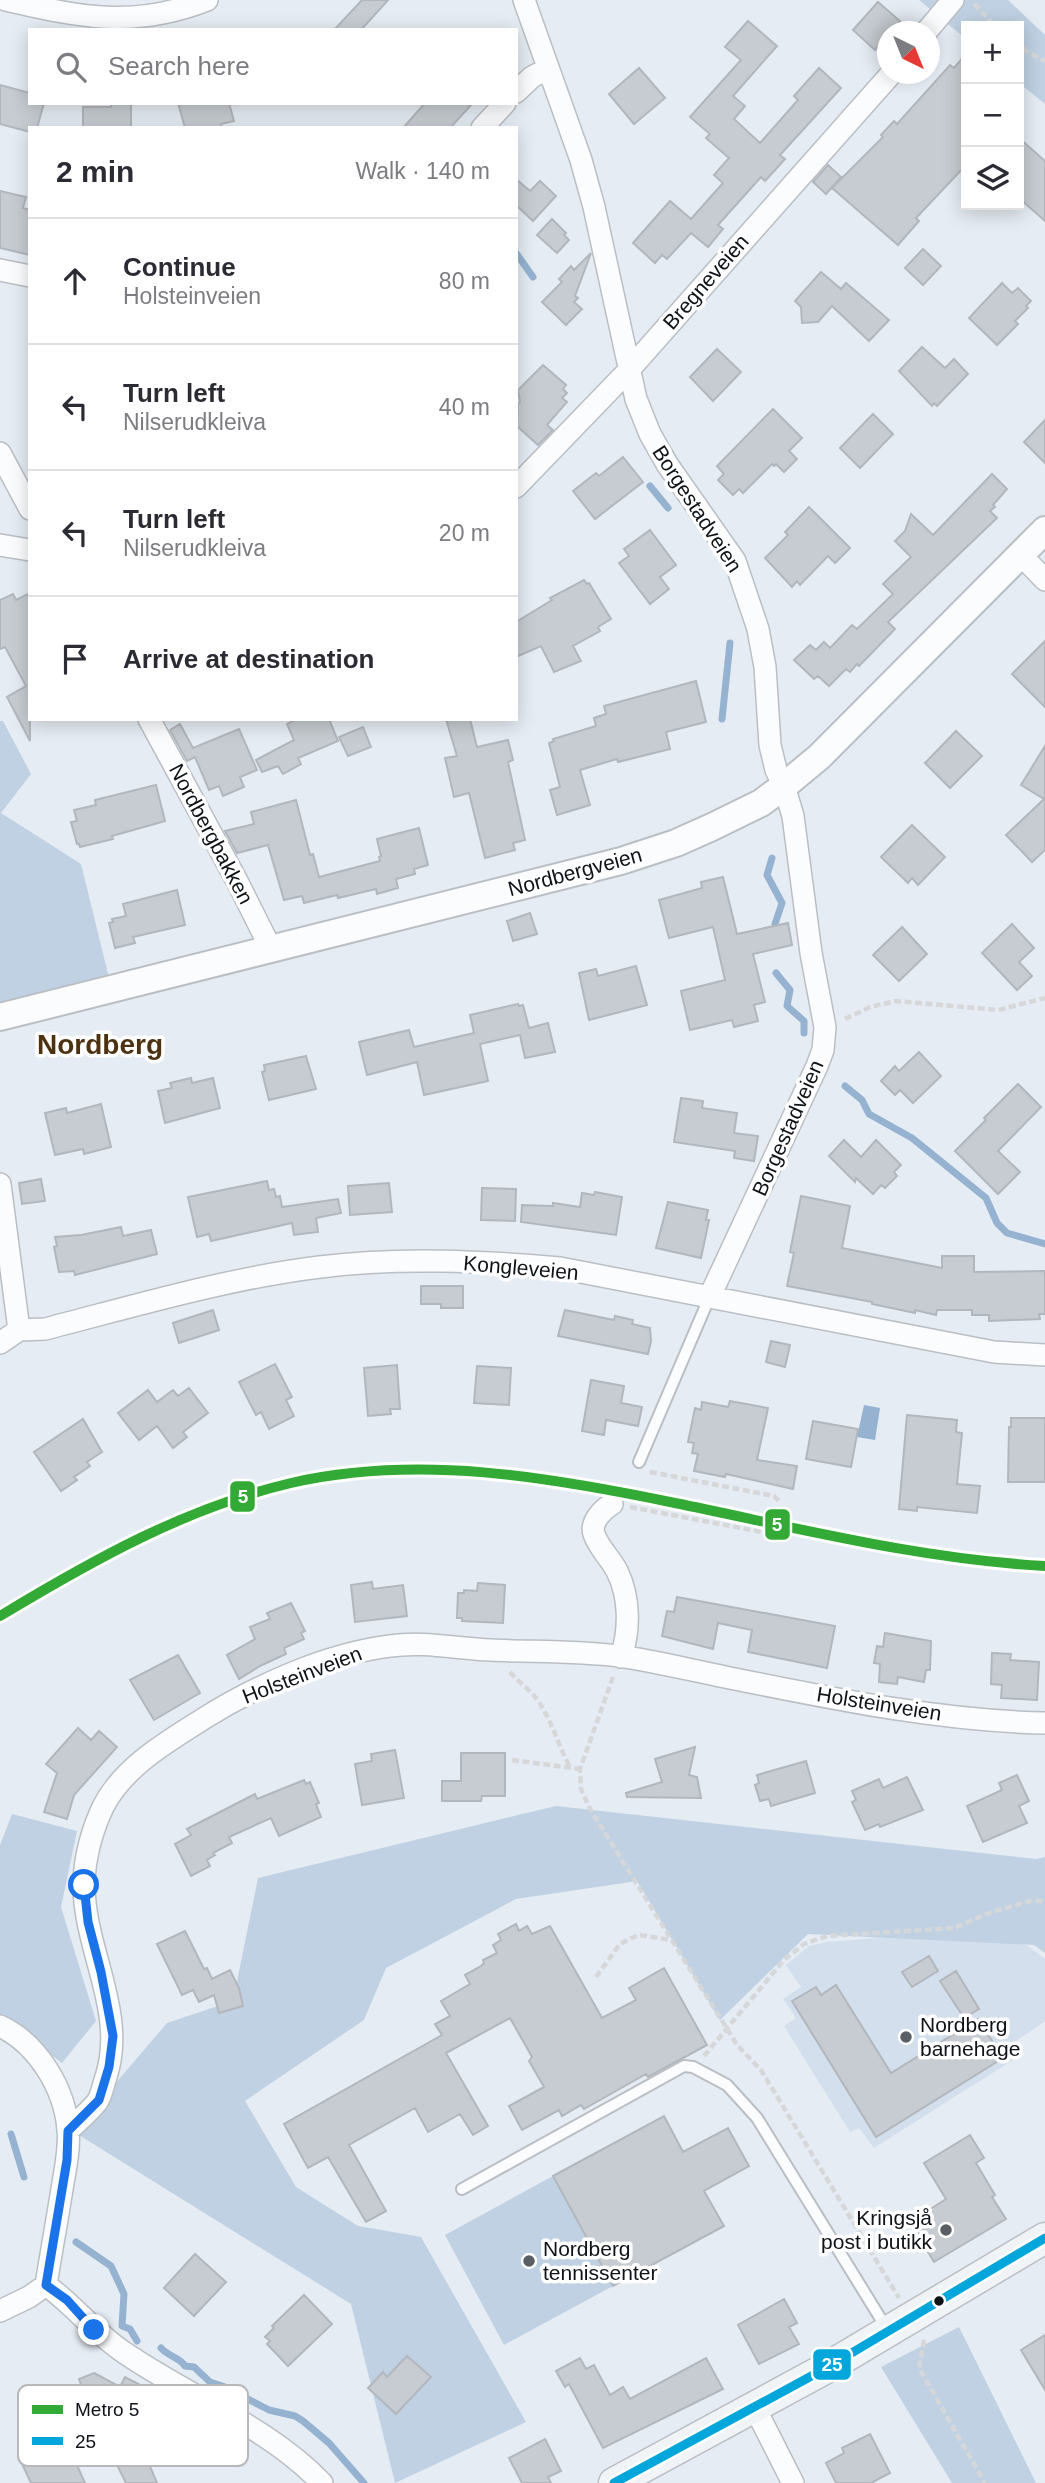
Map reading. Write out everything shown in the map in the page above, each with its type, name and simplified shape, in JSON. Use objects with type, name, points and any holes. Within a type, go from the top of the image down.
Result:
[{"type":"main road","points":[[614,2483],[755,2408],[1045,2238]]},
{"type":"street","points":[[6,0],[64,13],[114,19],[174,11],[207,0]]},
{"type":"street","name":"Borgestadveien","points":[[524,0],[581,160],[610,275],[636,399],[650,434],[667,464],[736,561],[758,629],[765,667],[770,745],[776,770],[784,786],[798,843],[811,953],[825,1027],[823,1049],[817,1066],[710,1296]]},
{"type":"street","points":[[935,21],[953,0]]},
{"type":"street","points":[[518,90],[532,77],[547,69]]},
{"type":"street","name":"Bregneveien","points":[[518,484],[628,371],[882,84]]},
{"type":"street","points":[[484,126],[503,105]]},
{"type":"street","points":[[0,270],[28,276]]},
{"type":"street","points":[[0,453],[28,505]]},
{"type":"street","name":"Nordbergveien","points":[[0,1017],[632,858],[712,827],[761,803],[819,757],[1045,530]]},
{"type":"street","points":[[0,545],[28,550]]},
{"type":"street","points":[[1021,555],[1045,580]]},
{"type":"street","name":"Nordbergbakken","points":[[150,721],[271,949]]},
{"type":"street","points":[[0,1184],[19,1329],[0,1343]]},
{"type":"street","name":"Kongleveien","points":[[19,1329],[45,1329],[265,1276],[322,1267],[377,1263],[503,1263],[549,1267],[710,1296],[994,1352],[1045,1355]]},
{"type":"street","points":[[612,1503],[604,1508],[593,1526],[594,1534],[618,1572],[623,1586],[627,1637],[621,1657]]},
{"type":"street","name":"Holsteinveien","points":[[68,2131],[99,2100],[109,2067],[113,2036],[88,1922],[84,1885],[88,1848],[104,1806],[127,1774],[166,1742],[226,1705],[276,1680],[352,1652],[393,1645],[560,1651],[621,1657],[843,1700],[1003,1722],[1045,1723]]},
{"type":"street","points":[[0,2026],[29,2048],[46,2066],[62,2099],[68,2131],[67,2160],[46,2285],[0,2311]]},
{"type":"street","points":[[46,2285],[67,2300],[94,2330],[124,2353],[178,2385]]},
{"type":"street","points":[[755,2408],[793,2483]]},
{"type":"street","points":[[248,2426],[277,2443],[304,2464],[322,2483]]},
{"type":"lane","points":[[639,1462],[710,1296]]},
{"type":"lane","points":[[462,2189],[684,2066],[693,2067],[727,2085],[757,2118],[889,2331]]},
{"type":"path","points":[[965,0],[976,6],[990,21]]},
{"type":"path","points":[[1024,47],[1045,61]]},
{"type":"path","points":[[825,1027],[870,1007],[896,1001],[998,1010],[1045,998]]},
{"type":"path","points":[[639,1462],[646,1471],[774,1496],[781,1503]]},
{"type":"path","points":[[612,1503],[767,1533],[774,1531]]},
{"type":"path","points":[[491,1650],[540,1703],[570,1768]]},
{"type":"path","points":[[621,1657],[580,1769],[581,1789],[589,1807],[737,2045],[761,2070],[903,2305]]},
{"type":"path","points":[[512,1760],[580,1769]]},
{"type":"path","points":[[693,2067],[784,1960],[804,1944],[827,1936],[954,1928],[986,1914],[1033,1900],[1045,1902]]},
{"type":"path","points":[[596,1978],[620,1944],[638,1935],[672,1940]]},
{"type":"path","points":[[925,2337],[919,2368],[985,2483]]},
{"type":"shaded area","points":[[919,0],[1008,0],[1045,35],[1045,104],[1024,87],[1024,21],[961,21],[961,35]]},
{"type":"shaded area","points":[[0,721],[3,721],[31,774],[1,813],[81,864],[109,978],[0,1005]]},
{"type":"shaded area","points":[[556,1806],[1036,1859],[1045,1857],[1045,1953],[1034,1945],[808,1934],[720,2020],[637,1881],[516,1899],[386,1968],[364,2020],[245,2101],[296,2187],[358,2226],[421,2237],[526,2422],[395,2483],[351,2304],[74,2132],[167,2023],[233,2001],[258,1878]]},
{"type":"shaded area","points":[[12,1814],[77,1831],[61,1907],[96,2021],[62,2063],[0,2017],[0,1845]]},
{"type":"shaded area","name":"Nordberg barnehage","points":[[1004,1928],[1045,1959],[1045,2021],[1006,2048],[1013,2060],[874,2148],[859,2128],[850,2132],[784,2026],[796,2018],[783,1999],[801,1987],[786,1965],[809,1946],[826,1942]]},
{"type":"shaded area","name":"Nordberg tennissenter","points":[[553,2176],[613,2286],[504,2345],[445,2235]]},
{"type":"shaded area","points":[[959,2327],[1036,2483],[952,2483],[881,2367]]},
{"type":"water","points":[[864,1405],[880,1408],[875,1440],[857,1437]]},
{"type":"building","points":[[362,0],[388,0],[363,28],[336,28]]},
{"type":"building","points":[[878,2],[900,21],[877,21],[875,50],[853,30]]},
{"type":"building","points":[[748,21],[777,46],[733,96],[745,106],[734,119],[760,143],[798,100],[794,96],[819,68],[841,88],[780,155],[785,159],[765,181],[761,177],[718,225],[723,229],[708,247],[691,233],[667,259],[662,255],[655,263],[633,243],[670,201],[691,219],[723,183],[714,175],[729,158],[706,138],[710,134],[690,117],[741,60],[725,47]]},
{"type":"building","points":[[961,60],[961,170],[916,218],[919,221],[898,245],[832,188],[883,137],[881,135],[894,121],[897,124],[933,84],[940,84],[940,76],[950,65],[954,68]]},
{"type":"building","points":[[639,68],[665,98],[634,124],[609,94]]},
{"type":"building","points":[[0,85],[28,92],[28,105],[43,105],[38,126],[28,126],[28,131],[0,124]]},
{"type":"building","points":[[131,105],[131,126],[83,126],[83,107]]},
{"type":"building","points":[[179,105],[230,105],[234,121],[222,126],[184,126]]},
{"type":"building","points":[[423,105],[471,105],[452,126],[405,126]]},
{"type":"building","points":[[1024,142],[1045,161],[1045,221],[1024,202]]},
{"type":"building","points":[[828,165],[841,177],[826,194],[813,182]]},
{"type":"building","points":[[518,181],[530,191],[540,181],[556,196],[533,221],[518,207]]},
{"type":"building","points":[[0,191],[26,197],[23,208],[28,209],[28,255],[0,248]]},
{"type":"building","points":[[552,219],[569,240],[557,253],[537,235]]},
{"type":"building","points":[[923,249],[941,266],[923,285],[905,268]]},
{"type":"building","points":[[591,253],[575,296],[578,298],[574,302],[582,309],[566,325],[542,302],[562,282],[559,279],[571,266],[574,270]]},
{"type":"building","points":[[821,272],[841,289],[846,283],[889,320],[869,341],[832,306],[818,322],[802,323],[801,307],[795,301]]},
{"type":"building","points":[[1002,283],[1012,293],[1018,288],[1031,301],[1015,321],[1018,324],[997,345],[969,318]]},
{"type":"building","points":[[922,347],[945,368],[954,359],[968,374],[937,406],[934,403],[932,406],[899,371]]},
{"type":"building","points":[[717,349],[741,372],[713,401],[690,377]]},
{"type":"building","points":[[543,365],[566,385],[563,389],[567,393],[562,398],[567,402],[547,425],[553,430],[538,445],[518,427],[518,390]]},
{"type":"building","points":[[773,409],[802,438],[789,451],[797,459],[784,472],[776,464],[772,464],[743,493],[739,489],[733,495],[718,480],[724,474],[717,466]]},
{"type":"building","points":[[873,414],[893,434],[860,468],[840,448]]},
{"type":"building","points":[[1045,420],[1045,463],[1024,442]]},
{"type":"building","points":[[623,457],[643,482],[595,519],[573,491],[596,473],[599,476]]},
{"type":"building","points":[[992,474],[1007,489],[990,511],[997,518],[888,622],[895,629],[859,666],[857,664],[850,672],[846,669],[829,686],[818,676],[814,679],[794,660],[810,645],[816,650],[824,642],[830,648],[852,625],[857,629],[893,594],[883,584],[911,557],[895,541],[905,531],[911,514],[933,535]]},
{"type":"building","points":[[809,507],[850,548],[835,563],[828,556],[800,585],[797,581],[792,587],[765,558],[788,535],[785,532]]},
{"type":"building","points":[[650,530],[676,565],[660,577],[669,589],[650,604],[619,563],[629,556],[624,549]]},
{"type":"building","points":[[584,580],[589,583],[611,619],[598,627],[600,631],[573,646],[581,661],[554,672],[541,646],[518,656],[518,621],[552,600],[550,598]]},
{"type":"building","points":[[13,594],[16,600],[28,594],[30,741],[7,697],[26,686],[5,647],[0,649],[0,600]]},
{"type":"building","points":[[1045,641],[1045,707],[1012,674]]},
{"type":"building","points":[[696,681],[706,722],[666,732],[670,749],[618,762],[617,759],[580,770],[590,805],[557,815],[550,790],[560,787],[549,743],[554,741],[553,739],[596,726],[594,718],[606,714],[604,706]]},
{"type":"building","points":[[293,721],[330,721],[338,741],[298,758],[301,764],[283,774],[278,766],[262,772],[256,760],[294,740],[287,724]]},
{"type":"building","points":[[447,721],[470,721],[477,747],[508,740],[513,760],[508,762],[525,840],[513,843],[515,850],[485,858],[469,793],[454,797],[445,758],[457,756]]},
{"type":"building","points":[[180,724],[193,748],[239,729],[257,770],[240,777],[244,787],[223,796],[219,786],[209,790],[195,757],[187,761],[170,730]]},
{"type":"building","points":[[363,727],[371,747],[348,756],[339,737]]},
{"type":"building","points":[[956,731],[982,756],[950,788],[925,763]]},
{"type":"building","points":[[1045,746],[1045,850],[1032,862],[1006,835],[1044,799],[1021,785]]},
{"type":"building","points":[[156,785],[165,821],[112,836],[113,839],[80,847],[77,844],[71,822],[77,821],[74,810],[96,805],[95,800]]},
{"type":"building","points":[[296,800],[310,855],[313,854],[319,877],[380,861],[377,839],[419,828],[428,865],[414,869],[415,874],[396,879],[398,888],[377,894],[376,889],[304,903],[302,896],[284,900],[268,845],[237,853],[225,831],[254,824],[251,812]]},
{"type":"building","points":[[912,825],[945,857],[918,885],[912,878],[908,883],[881,857]]},
{"type":"building","points":[[723,877],[737,934],[788,923],[792,945],[753,954],[765,1002],[754,1005],[758,1021],[734,1027],[732,1020],[690,1030],[681,991],[725,980],[713,927],[669,938],[659,900],[702,888],[701,882]]},
{"type":"building","points":[[177,890],[185,925],[133,937],[135,943],[115,948],[109,923],[113,922],[112,919],[126,916],[123,904]]},
{"type":"building","points":[[530,913],[537,934],[513,941],[507,921]]},
{"type":"building","points":[[1012,924],[1034,948],[1019,962],[1032,976],[1017,990],[982,953]]},
{"type":"building","points":[[902,927],[927,954],[899,981],[873,955]]},
{"type":"building","points":[[636,966],[647,1005],[589,1020],[579,973],[596,969],[598,976]]},
{"type":"building","points":[[523,1005],[529,1028],[548,1023],[555,1052],[525,1058],[520,1035],[480,1044],[488,1081],[424,1095],[417,1062],[367,1075],[359,1042],[409,1030],[414,1047],[474,1033],[470,1015]]},
{"type":"building","points":[[919,1052],[941,1076],[913,1103],[900,1090],[895,1095],[881,1081],[895,1066],[899,1071]]},
{"type":"building","points":[[306,1056],[316,1089],[269,1100],[262,1072],[265,1071],[264,1065]]},
{"type":"building","points":[[191,1078],[192,1083],[213,1078],[220,1108],[165,1123],[158,1091],[172,1088],[170,1083]]},
{"type":"building","points":[[1018,1084],[1041,1107],[998,1151],[1020,1172],[998,1194],[955,1151]]},
{"type":"building","points":[[681,1098],[703,1101],[702,1108],[737,1113],[734,1133],[758,1136],[754,1161],[734,1158],[735,1151],[674,1142]]},
{"type":"building","points":[[101,1104],[111,1147],[84,1154],[83,1149],[55,1155],[45,1113],[66,1108],[67,1113]]},
{"type":"building","points":[[844,1140],[861,1157],[876,1140],[901,1165],[894,1172],[897,1176],[885,1188],[881,1185],[873,1194],[856,1178],[855,1182],[829,1156]]},
{"type":"building","points":[[41,1179],[45,1201],[22,1204],[19,1183]]},
{"type":"building","points":[[267,1181],[269,1190],[274,1189],[276,1197],[280,1196],[282,1207],[338,1199],[341,1213],[316,1218],[318,1232],[294,1235],[292,1223],[211,1241],[209,1234],[197,1237],[188,1197]]},
{"type":"building","points":[[389,1183],[392,1212],[350,1215],[348,1186]]},
{"type":"building","points":[[482,1188],[516,1189],[515,1221],[481,1220]]},
{"type":"building","points":[[595,1192],[622,1197],[616,1235],[521,1222],[522,1205],[553,1206],[553,1203],[580,1207],[582,1193],[594,1195]]},
{"type":"building","points":[[801,1196],[850,1206],[842,1248],[942,1268],[942,1256],[974,1256],[974,1272],[1045,1271],[1045,1314],[1039,1314],[1040,1319],[989,1321],[989,1315],[972,1315],[972,1310],[937,1310],[936,1315],[915,1310],[915,1313],[787,1286],[794,1253],[790,1252]]},
{"type":"building","points":[[668,1202],[708,1210],[706,1220],[709,1220],[701,1258],[656,1248]]},
{"type":"building","points":[[121,1227],[123,1236],[151,1230],[157,1254],[75,1275],[74,1271],[59,1272],[54,1247],[57,1246],[55,1237]]},
{"type":"building","points":[[421,1286],[463,1286],[463,1308],[421,1304]]},
{"type":"building","points":[[213,1310],[219,1330],[179,1343],[173,1323]]},
{"type":"building","points":[[565,1310],[614,1320],[615,1316],[650,1328],[648,1354],[558,1336]]},
{"type":"building","points":[[771,1341],[790,1345],[785,1367],[766,1362]]},
{"type":"building","points":[[275,1364],[292,1397],[286,1400],[294,1416],[269,1429],[261,1412],[256,1415],[239,1382]]},
{"type":"building","points":[[397,1365],[400,1409],[390,1409],[391,1414],[368,1416],[364,1368]]},
{"type":"building","points":[[477,1366],[511,1368],[509,1405],[474,1403]]},
{"type":"building","points":[[591,1380],[624,1386],[621,1403],[642,1407],[638,1426],[606,1420],[604,1435],[582,1431]]},
{"type":"building","points":[[189,1388],[208,1413],[183,1432],[187,1437],[173,1448],[157,1426],[139,1440],[118,1413],[148,1390],[157,1402],[173,1390],[178,1396]]},
{"type":"building","points":[[730,1401],[768,1408],[757,1460],[797,1466],[793,1489],[726,1474],[725,1477],[694,1471],[698,1454],[692,1453],[694,1443],[688,1442],[695,1408],[701,1410],[702,1402],[728,1407]]},
{"type":"building","points":[[907,1415],[957,1420],[956,1432],[962,1433],[957,1484],[980,1486],[977,1513],[917,1507],[917,1511],[899,1509]]},
{"type":"building","points":[[1011,1418],[1045,1418],[1045,1482],[1008,1482]]},
{"type":"building","points":[[83,1419],[102,1452],[87,1462],[90,1466],[74,1477],[77,1480],[61,1491],[34,1452]]},
{"type":"building","points":[[813,1421],[858,1429],[851,1467],[806,1459]]},
{"type":"building","points":[[372,1582],[373,1589],[403,1585],[407,1616],[355,1622],[351,1585]]},
{"type":"building","points":[[478,1583],[505,1585],[503,1623],[462,1621],[462,1618],[457,1618],[458,1593],[464,1593],[464,1590],[477,1591]]},
{"type":"building","points":[[677,1597],[835,1626],[827,1668],[748,1652],[752,1630],[718,1623],[713,1649],[662,1636],[667,1611],[674,1612]]},
{"type":"building","points":[[291,1603],[305,1631],[301,1633],[304,1639],[284,1648],[286,1654],[239,1679],[227,1655],[255,1639],[250,1627],[270,1619],[267,1613]]},
{"type":"building","points":[[885,1633],[931,1641],[930,1670],[926,1670],[924,1682],[898,1677],[897,1684],[879,1682],[880,1664],[874,1663],[877,1646],[883,1647]]},
{"type":"building","points":[[992,1653],[1011,1654],[1010,1660],[1039,1662],[1037,1700],[1001,1698],[1002,1685],[991,1684]]},
{"type":"building","points":[[178,1655],[200,1693],[154,1720],[130,1680]]},
{"type":"building","points":[[78,1728],[91,1740],[99,1731],[117,1747],[74,1795],[67,1819],[44,1812],[57,1773],[46,1764]]},
{"type":"building","points":[[695,1747],[689,1775],[697,1777],[701,1798],[627,1797],[626,1793],[662,1782],[655,1759]]},
{"type":"building","points":[[395,1750],[404,1798],[362,1805],[355,1764],[372,1761],[371,1754]]},
{"type":"building","points":[[461,1753],[505,1753],[505,1796],[482,1796],[481,1801],[442,1801],[442,1781],[461,1781]]},
{"type":"building","points":[[806,1761],[815,1793],[771,1806],[769,1799],[760,1801],[755,1785],[759,1783],[757,1775]]},
{"type":"building","points":[[1017,1775],[1029,1801],[1019,1806],[1027,1823],[983,1842],[967,1806],[1002,1790],[999,1783]]},
{"type":"building","points":[[907,1777],[923,1810],[865,1830],[852,1802],[856,1800],[852,1791],[879,1779],[883,1788]]},
{"type":"building","points":[[304,1780],[306,1784],[310,1782],[319,1803],[316,1804],[321,1817],[279,1836],[271,1818],[229,1837],[232,1843],[213,1853],[215,1855],[207,1860],[210,1866],[191,1876],[175,1844],[191,1835],[187,1829],[255,1794],[257,1799]]},
{"type":"building","points":[[516,1924],[519,1931],[527,1926],[532,1934],[550,1926],[602,2018],[636,2000],[629,1988],[664,1968],[707,2045],[648,2077],[646,2074],[584,2109],[581,2105],[562,2116],[559,2110],[522,2130],[509,2106],[544,2087],[529,2061],[532,2057],[510,2018],[446,2053],[488,2126],[473,2135],[460,2114],[428,2132],[415,2108],[349,2145],[386,2211],[366,2222],[328,2157],[308,2168],[284,2124],[442,2035],[435,2024],[450,2016],[441,2001],[470,1984],[465,1975],[481,1966],[483,1960],[497,1953],[493,1945],[501,1940],[498,1934]]},
{"type":"building","points":[[185,1931],[212,1979],[230,1970],[239,1988],[243,2006],[219,2013],[214,1995],[199,2002],[193,1990],[182,1995],[157,1944]]},
{"type":"building","points":[[929,1956],[938,1971],[912,1987],[902,1972]]},
{"type":"building","points":[[956,1971],[979,2009],[964,2018],[940,1981]]},
{"type":"building","points":[[836,1985],[891,2073],[978,2019],[1003,2058],[876,2137],[792,2001],[816,1987],[821,1995]]},
{"type":"building","points":[[664,2116],[683,2152],[728,2128],[749,2166],[704,2191],[724,2226],[613,2286],[553,2176]]},
{"type":"building","points":[[970,2135],[984,2158],[976,2163],[1006,2219],[934,2262],[910,2222],[946,2199],[924,2163]]},
{"type":"building","points":[[195,2254],[226,2282],[194,2316],[164,2288]]},
{"type":"building","points":[[304,2295],[332,2324],[288,2366],[267,2344],[270,2341],[265,2337],[274,2328],[272,2326]]},
{"type":"building","points":[[784,2299],[797,2323],[789,2327],[799,2344],[759,2364],[738,2325]]},
{"type":"building","points":[[1045,2335],[1045,2390],[1021,2350]]},
{"type":"building","points":[[407,2356],[431,2377],[396,2414],[368,2388],[383,2372],[387,2377]]},
{"type":"building","points":[[580,2358],[586,2369],[594,2365],[610,2395],[623,2387],[630,2399],[706,2358],[723,2389],[603,2448],[569,2384],[565,2387],[556,2371]]},
{"type":"building","points":[[94,2373],[116,2385],[81,2385],[79,2379]]},
{"type":"building","points":[[125,2377],[140,2385],[121,2385]]},
{"type":"building","points":[[870,2434],[890,2473],[871,2483],[836,2483],[826,2463],[844,2453],[842,2448]]},
{"type":"building","points":[[545,2439],[561,2471],[548,2477],[551,2483],[522,2483],[509,2458]]},
{"type":"building","points":[[23,2466],[77,2466],[85,2483],[31,2483]]},
{"type":"building","points":[[118,2466],[150,2466],[157,2483],[126,2483]]},
{"type":"waterway","points":[[518,256],[533,277]]},
{"type":"waterway","points":[[650,486],[668,508]]},
{"type":"waterway","points":[[722,719],[730,643]]},
{"type":"waterway","points":[[772,858],[767,875],[782,903],[775,924]]},
{"type":"waterway","points":[[776,973],[790,990],[787,1006],[804,1021],[804,1033]]},
{"type":"waterway","points":[[845,1086],[862,1100],[869,1114],[912,1138],[986,1198],[997,1223],[1007,1233],[1045,1244]]},
{"type":"waterway","points":[[11,2134],[24,2177]]},
{"type":"waterway","points":[[76,2242],[111,2266],[124,2294],[122,2326],[130,2329],[137,2341]]},
{"type":"waterway","points":[[161,2348],[185,2366],[194,2367],[210,2382],[219,2385]]},
{"type":"waterway","points":[[248,2399],[269,2410],[295,2416],[303,2421],[329,2443],[364,2483]]},
{"type":"metro line","name":"5","points":[[0,1616],[105,1556],[214,1506],[291,1483],[339,1474],[387,1470],[484,1472],[580,1485],[905,1550],[1045,1566]]},
{"type":"transit line","name":"25","points":[[614,2483],[828,2367],[1045,2238]]},
{"type":"place","name":"Nordberg barnehage","points":[[906,2037]]},
{"type":"place","name":"Kringsjå post i butikk","points":[[946,2230]]},
{"type":"place","name":"Nordberg tennissenter","points":[[529,2261]]},
{"type":"district","name":"Nordberg","points":[[100,1044]]},
{"type":"route","points":[[84,1885],[88,1922],[113,2036],[109,2067],[99,2100],[68,2131],[67,2160],[46,2285],[67,2300],[94,2330]]}]
